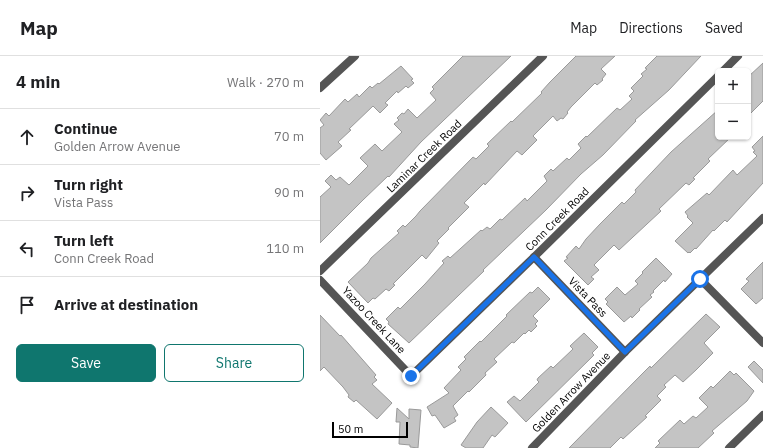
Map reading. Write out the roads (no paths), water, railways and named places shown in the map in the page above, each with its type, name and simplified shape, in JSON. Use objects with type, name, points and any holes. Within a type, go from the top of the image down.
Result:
[{"type":"street","points":[[320,88],[355,56]]},
{"type":"street","name":"Laminar Creek Road","points":[[320,271],[543,56]]},
{"type":"street","points":[[726,68],[738,56]]},
{"type":"street","name":"Conn Creek Road","points":[[411,376],[715,79]]},
{"type":"street","name":"Golden Arrow Avenue","points":[[532,448],[625,352],[763,218]]},
{"type":"street","name":"Vista Pass","points":[[534,257],[625,352]]},
{"type":"street","points":[[700,279],[763,343]]},
{"type":"street","name":"Yazoo Creek Lane","points":[[320,280],[411,376]]},
{"type":"street","points":[[730,448],[763,415]]}]
